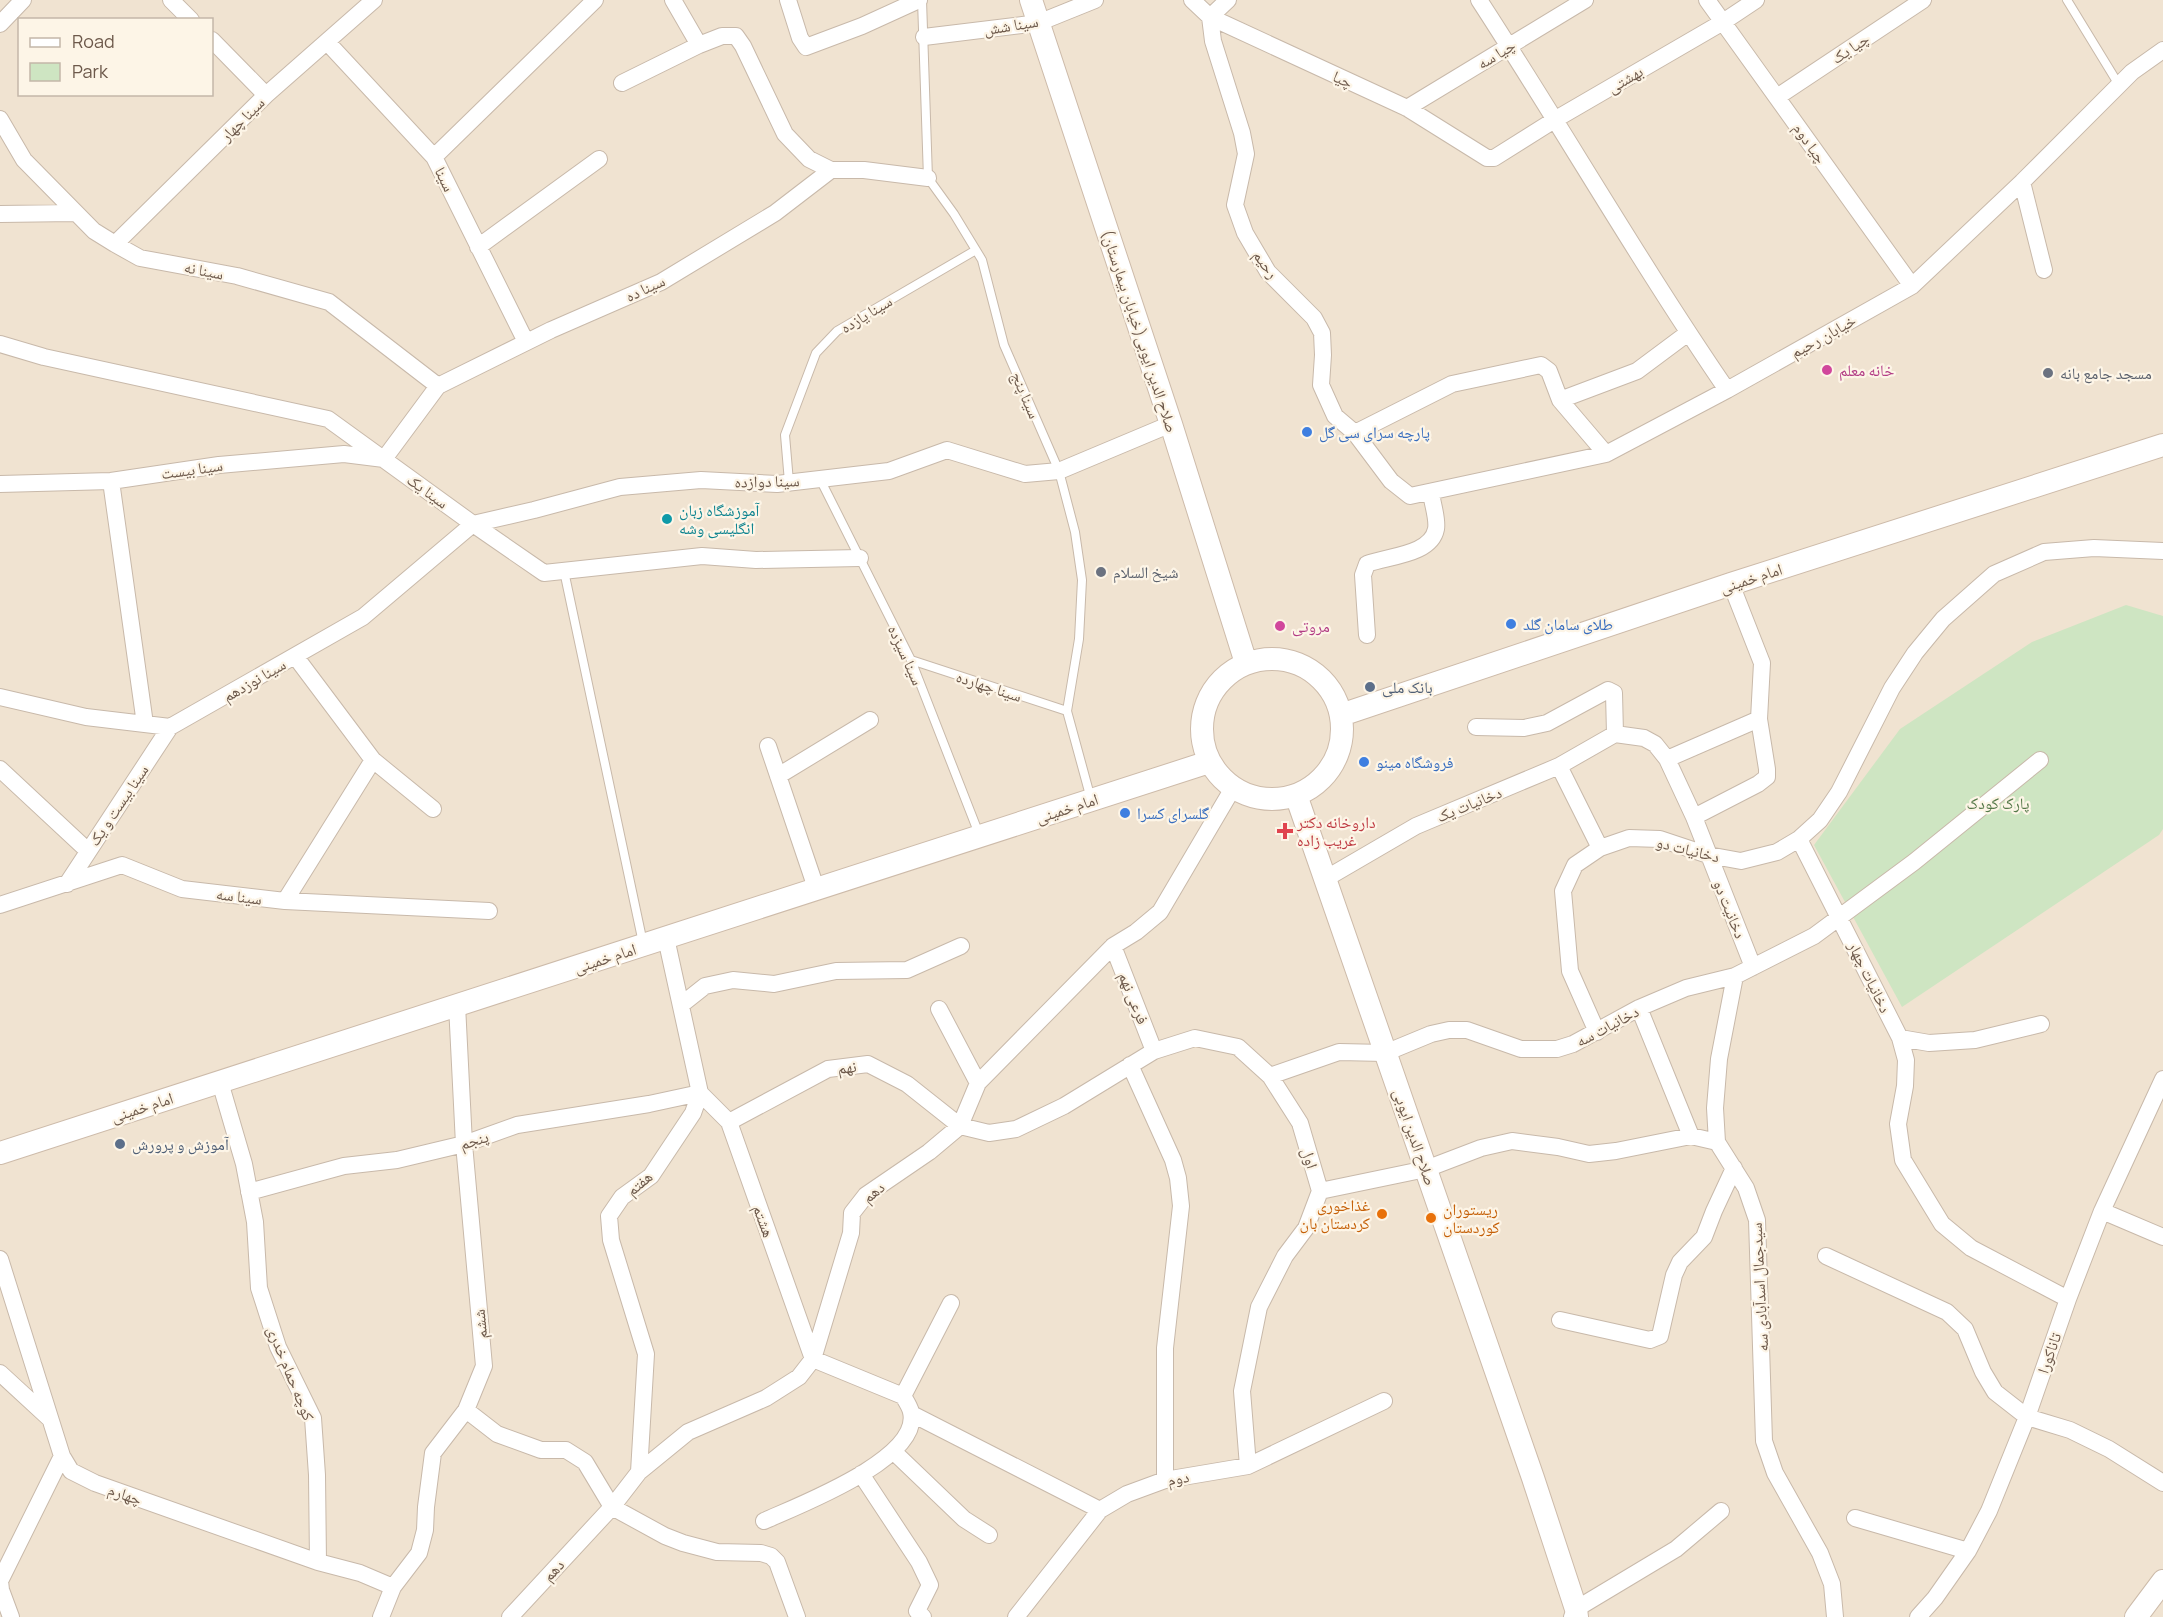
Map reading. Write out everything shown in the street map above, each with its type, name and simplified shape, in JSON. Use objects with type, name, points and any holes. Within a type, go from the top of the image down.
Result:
[{"type":"main road","name":"صلاح الدین ایوبی(خیابان بیمارستان)","points":[[1030,0],[1172,424],[1246,663]]},
{"type":"main road","name":"امام خمینی","points":[[1341,716],[1731,584],[2163,445]]},
{"type":"main road","points":[[1266,659],[1286,660],[1306,667],[1322,680],[1334,696],[1341,716],[1342,732],[1333,764],[1310,788],[1280,799],[1263,799],[1233,788],[1219,777],[1209,762],[1203,744],[1201,724],[1205,705],[1215,687],[1228,673],[1246,663],[1266,659]]},
{"type":"main road","name":"امام خمینی","points":[[0,1153],[1209,762]]},
{"type":"main road","name":"صلاح الدین ایوبی","points":[[1296,795],[1533,1478],[1576,1615]]},
{"type":"main road","points":[[2136,1617],[2163,1581]]},
{"type":"street","points":[[0,24],[23,0]]},
{"type":"street","points":[[171,0],[189,18]]},
{"type":"street","name":"سینا چهار","points":[[115,244],[266,95],[374,0]]},
{"type":"street","points":[[673,0],[699,45]]},
{"type":"street","points":[[788,0],[800,38],[806,47],[862,26],[920,0]]},
{"type":"street","name":"سینا شش","points":[[924,37],[1038,23],[1095,0]]},
{"type":"street","name":"چیا","points":[[1192,0],[1210,17],[1407,108],[1487,158],[1494,158]]},
{"type":"street","points":[[1210,17],[1228,0]]},
{"type":"street","points":[[1479,0],[1556,119],[1688,333],[1727,390]]},
{"type":"street","name":"چیا سه","points":[[1407,108],[1585,0]]},
{"type":"street","name":"چیا دوم","points":[[1707,0],[1912,286]]},
{"type":"street","name":"بهشتی","points":[[1494,158],[1556,119],[1723,22],[1755,0]]},
{"type":"street","name":"چیا یک","points":[[1777,97],[1923,0]]},
{"type":"street","points":[[434,157],[592,1]]},
{"type":"street","name":"رحیم","points":[[1210,17],[1213,41],[1242,133],[1246,154],[1235,205],[1245,233],[1268,272],[1314,318],[1322,333],[1321,385],[1335,416],[1355,433],[1391,481],[1410,496]]},
{"type":"street","points":[[622,83],[699,45],[722,36],[736,36],[785,134],[809,159],[831,170],[864,170],[928,178]]},
{"type":"street","points":[[213,41],[266,95]]},
{"type":"street","name":"سینا","points":[[327,42],[434,157],[526,342]]},
{"type":"street","name":"خیابان رحیم","points":[[1410,496],[1606,454],[1727,390],[1912,286],[2022,182],[2132,72],[2163,50]]},
{"type":"street","name":"سینا نه","points":[[0,119],[24,160],[74,213],[94,231],[115,244],[140,258],[237,276],[329,302],[438,386]]},
{"type":"street","points":[[478,247],[599,159]]},
{"type":"street","name":"سینا ده","points":[[384,459],[438,386],[526,342],[661,282],[775,213],[831,170]]},
{"type":"street","points":[[2022,182],[2044,270]]},
{"type":"street","points":[[0,214],[74,213]]},
{"type":"street","points":[[1560,400],[1637,371],[1688,333]]},
{"type":"street","name":"سینا یک","points":[[0,344],[44,357],[328,419],[544,573],[702,556],[756,560],[860,558]]},
{"type":"street","points":[[1355,433],[1452,384],[1541,365],[1549,371],[1560,400],[1606,454]]},
{"type":"street","name":"سینا دوازده","points":[[473,524],[620,487],[701,480],[777,484],[889,471],[947,450],[1025,474],[1059,471],[1172,424]]},
{"type":"street","name":"سینا بیست","points":[[0,484],[111,481],[219,465],[344,454],[384,459]]},
{"type":"street","points":[[111,481],[145,724]]},
{"type":"street","points":[[1367,635],[1363,575],[1367,564],[1421,549],[1431,541],[1436,528],[1431,492]]},
{"type":"street","name":"سینا نوزدهم","points":[[170,727],[363,617],[473,524]]},
{"type":"street","name":"دخانیات دو","points":[[1597,1032],[1570,971],[1563,891],[1575,865],[1600,848],[1629,838],[1660,839],[1708,855],[1741,861],[1777,852],[1799,839],[1820,819],[1839,792],[1892,688],[1916,653],[1943,619],[1994,574],[2044,552],[2094,548],[2163,551]]},
{"type":"street","points":[[1694,817],[1758,784],[1767,777],[1758,720],[1762,663],[1731,584]]},
{"type":"street","points":[[296,656],[373,759],[433,809]]},
{"type":"street","points":[[1476,727],[1524,728],[1547,723],[1608,690],[1614,693],[1615,734],[1644,738],[1655,744],[1667,759],[1758,720]]},
{"type":"street","points":[[0,697],[86,717],[170,727]]},
{"type":"street","points":[[778,776],[870,720]]},
{"type":"street","name":"سینا بیست و یک","points":[[67,884],[170,727]]},
{"type":"street","name":"دخانیات یک","points":[[1325,879],[1416,825],[1560,766],[1615,734]]},
{"type":"street","points":[[768,746],[816,888]]},
{"type":"street","points":[[285,902],[373,759]]},
{"type":"street","name":"دخانیت دو","points":[[1667,759],[1694,817],[1753,967]]},
{"type":"street","name":"دخانیات سه","points":[[1270,1076],[1339,1052],[1385,1053],[1449,1030],[1467,1030],[1521,1049],[1565,1047],[1639,1008],[1686,988],[1735,976],[1814,936],[1914,862],[2040,760]]},
{"type":"street","points":[[1560,766],[1600,848]]},
{"type":"street","points":[[0,769],[88,851]]},
{"type":"street","name":"دهم","points":[[510,1617],[612,1507],[639,1472],[688,1432],[766,1398],[799,1377],[813,1359],[851,1233],[852,1213],[866,1195],[929,1152],[960,1126],[978,1083],[1113,946],[1136,932],[1160,912],[1233,788]]},
{"type":"street","name":"دخانیات چهار","points":[[1799,839],[1900,1038],[1906,1060],[1905,1086],[1898,1124],[1903,1160],[1942,1224],[1971,1248],[2068,1299]]},
{"type":"street","name":"سینا سه","points":[[0,905],[122,865],[182,889],[285,902],[489,911]]},
{"type":"street","points":[[666,938],[700,1093]]},
{"type":"street","points":[[681,1005],[705,986],[734,980],[774,984],[836,971],[907,970],[961,946]]},
{"type":"street","name":"فرعی نهم","points":[[1113,946],[1154,1051]]},
{"type":"street","points":[[1320,1191],[1426,1169],[1481,1148],[1512,1141],[1589,1154],[1691,1136],[1717,1142],[1716,1108],[1719,1059],[1735,976]]},
{"type":"street","name":"ششم","points":[[381,1617],[393,1587],[419,1552],[425,1530],[433,1453],[466,1410],[484,1366],[464,1144],[457,1005]]},
{"type":"street","points":[[1639,1008],[1691,1136]]},
{"type":"street","points":[[939,1010],[978,1083]]},
{"type":"street","points":[[1900,1038],[1929,1043],[1975,1040],[2041,1024]]},
{"type":"street","name":"اول","points":[[960,1126],[988,1132],[1016,1129],[1064,1106],[1154,1051],[1195,1038],[1238,1047],[1270,1076],[1300,1123],[1320,1191],[1306,1228],[1285,1256],[1259,1307],[1242,1391],[1248,1466]]},
{"type":"street","name":"نهم","points":[[729,1122],[828,1069],[868,1064],[907,1084],[960,1126]]},
{"type":"street","points":[[1130,1065],[1173,1160],[1178,1178],[1181,1206],[1165,1348],[1165,1480]]},
{"type":"street","name":"تاناکورا","points":[[1918,1617],[1935,1598],[1968,1551],[1989,1511],[2027,1417],[2102,1210],[2163,1079]]},
{"type":"street","name":"کوچه حمام خدری","points":[[220,1082],[244,1164],[255,1222],[259,1288],[278,1347],[313,1418],[317,1475],[318,1562]]},
{"type":"street","name":"هشتم","points":[[700,1093],[729,1122],[813,1359]]},
{"type":"street","name":"پنجم","points":[[249,1192],[344,1166],[397,1160],[464,1144],[517,1125],[649,1104],[700,1093]]},
{"type":"street","name":"هفتم","points":[[639,1472],[646,1354],[612,1240],[609,1216],[622,1197],[651,1176],[693,1113],[700,1093]]},
{"type":"street","name":"سیدجمال اسدآبادی سه","points":[[1717,1142],[1746,1188],[1757,1220],[1764,1441],[1775,1473],[1820,1553],[1832,1584],[1835,1617]]},
{"type":"street","points":[[1560,1320],[1650,1340],[1660,1336],[1674,1275],[1680,1262],[1704,1237],[1734,1168]]},
{"type":"street","points":[[2102,1210],[2163,1237]]},
{"type":"street","points":[[1826,1256],[1947,1312],[1965,1329],[1983,1372],[1995,1392],[2027,1417],[2070,1430],[2109,1449],[2163,1484]]},
{"type":"street","name":"چهارم","points":[[0,1258],[62,1456],[71,1471],[95,1483],[318,1562],[360,1572],[393,1587]]},
{"type":"street","points":[[903,1395],[951,1303]]},
{"type":"street","points":[[764,1521],[836,1489],[861,1474],[894,1452],[909,1430],[912,1414],[903,1395],[813,1359]]},
{"type":"street","points":[[0,1373],[51,1420]]},
{"type":"street","name":"دوم","points":[[1016,1617],[1100,1510],[1127,1494],[1165,1480],[1248,1466],[1384,1401]]},
{"type":"street","points":[[466,1410],[497,1434],[541,1450],[566,1450],[585,1462],[612,1507],[665,1536],[717,1552],[747,1552],[771,1556],[777,1562],[797,1617]]},
{"type":"street","points":[[912,1414],[1100,1510]]},
{"type":"street","points":[[894,1452],[964,1519],[989,1535]]},
{"type":"street","points":[[11,1617],[1,1590],[0,1581],[4,1563],[62,1456]]},
{"type":"street","points":[[861,1474],[919,1562],[930,1586],[917,1611],[923,1617]]},
{"type":"street","points":[[1576,1615],[1676,1549],[1721,1511]]},
{"type":"street","points":[[1855,1518],[1968,1551]]},
{"type":"lane","points":[[920,0],[924,37],[928,178]]},
{"type":"lane","points":[[2067,0],[2120,85]]},
{"type":"lane","name":"سینا پنج","points":[[928,178],[954,214],[982,260],[1004,345],[1059,471],[1075,532],[1082,580],[1079,639],[1067,711],[1091,800]]},
{"type":"lane","name":"سینا یازده","points":[[789,482],[785,435],[816,353],[837,331],[976,250]]},
{"type":"lane","name":"سینا سیزده","points":[[820,479],[911,660],[979,836]]},
{"type":"lane","points":[[564,571],[644,945]]},
{"type":"lane","name":"سینا چهارده","points":[[911,660],[1067,711]]},
{"type":"shaded area","points":[[0,0],[2163,0],[2163,1617],[0,1617]]},
{"type":"green space","name":"پارک کودک","points":[[2126,605],[2163,616],[2163,829],[2159,835],[1902,1007],[1814,845],[1900,729],[2032,642]]},
{"type":"place","name":"خانه معلم","points":[[1827,370]]},
{"type":"place","name":"مسجد جامع بانه","points":[[2048,373]]},
{"type":"place","name":"پارچه سرای سی گل","points":[[1307,432]]},
{"type":"place","name":"آموزشگاه زبان انگلیسی وشه","points":[[667,519]]},
{"type":"place","name":"شیخ السلام","points":[[1101,572]]},
{"type":"place","name":"طلای سامان گلد","points":[[1511,624]]},
{"type":"place","name":"مروتی","points":[[1280,626]]},
{"type":"place","name":"بانک ملی","points":[[1370,687]]},
{"type":"place","name":"فروشگاه مینو","points":[[1364,762]]},
{"type":"place","name":"گلسرای کسرا","points":[[1125,813]]},
{"type":"place","name":"داروخانه دکتر غریب زاده","points":[[1285,831]]},
{"type":"place","name":"آموزش و پرورش","points":[[120,1144]]},
{"type":"place","name":"غذاخوری کردستان بان","points":[[1382,1214]]},
{"type":"place","name":"ریستوران کوردستان","points":[[1431,1218]]}]
